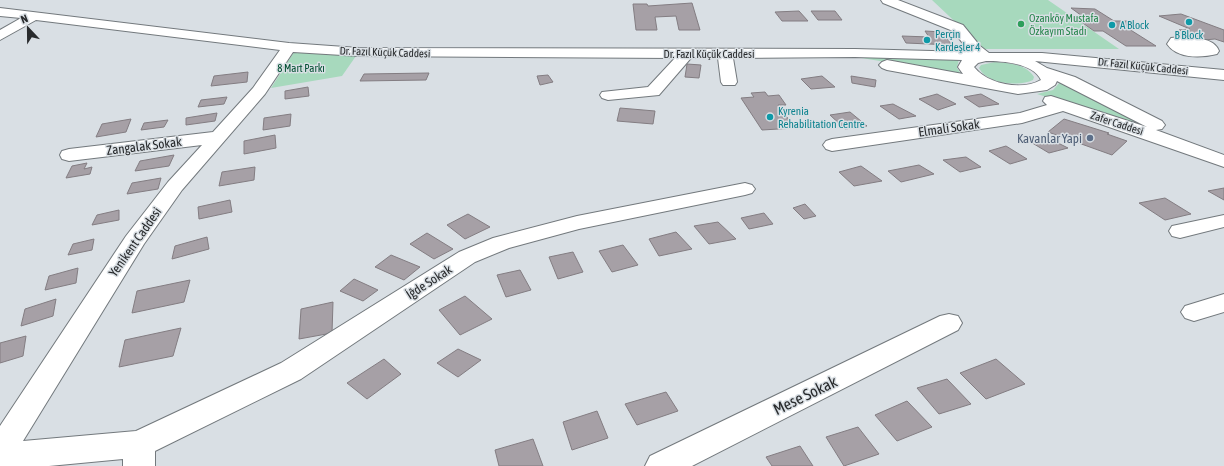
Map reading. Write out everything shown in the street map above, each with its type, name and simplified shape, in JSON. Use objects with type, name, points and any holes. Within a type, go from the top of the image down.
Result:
[{"type":"street","points":[[887,0],[958,28],[976,49],[988,57]]},
{"type":"street","name":"Dr. Fazıl Küçük Caddesi","points":[[0,12],[289,47],[398,52],[681,54],[868,53],[1063,58],[1224,75]]},
{"type":"street","points":[[0,36],[34,16]]},
{"type":"street","points":[[608,95],[653,92],[681,54],[670,40]]},
{"type":"street","name":"Yenikent Caddesi","points":[[0,452],[134,241],[175,186],[220,137],[259,91],[289,47]]},
{"type":"street","points":[[1191,72],[1197,53]]},
{"type":"street","points":[[725,54],[729,82]]},
{"type":"street","name":"Dr. Fazıl Küçük Caddesi","points":[[772,54],[894,66],[1010,88]]},
{"type":"street","points":[[984,82],[971,74],[966,67],[967,63],[988,57]]},
{"type":"street","name":"Zafer Caddesi","points":[[988,57],[1020,62],[1069,80],[1224,160]]},
{"type":"street","name":"Dr. Fazıl Küçük Caddesi","points":[[1042,71],[1051,62],[1063,58]]},
{"type":"street","points":[[1010,88],[1023,90],[1044,86],[1049,82],[1048,77],[1042,71]]},
{"type":"street","name":"Zafer Caddesi","points":[[1010,88],[1224,160]]},
{"type":"street","name":"Elmali Sokak","points":[[832,145],[1022,118],[1064,105]]},
{"type":"street","name":"Zangalak Sokak","points":[[69,156],[220,137]]},
{"type":"street","name":"İĝde Sokak","points":[[139,455],[291,371],[468,257],[501,243],[577,224],[745,189]]},
{"type":"street","points":[[1180,231],[1224,221]]},
{"type":"street","points":[[1194,312],[1224,303]]},
{"type":"street","name":"Mese Sokak","points":[[661,466],[949,323]]},
{"type":"street","points":[[0,457],[139,455]]},
{"type":"green space","name":"Ozanköy Mustafa Özkayım Stadı","points":[[932,0],[1048,0],[1119,49],[984,49]]},
{"type":"green space","name":"8 Mart Parkı","points":[[294,52],[356,56],[342,76],[271,88]]},
{"type":"green space","points":[[855,57],[959,59],[957,68],[961,74]]},
{"type":"green space","points":[[995,62],[1022,67],[1031,73],[1034,77],[1033,80],[1019,83],[1003,83],[989,78],[979,68],[981,65]]},
{"type":"green space","points":[[1061,81],[1165,134],[1037,94],[1053,90]]},
{"type":"building","points":[[692,3],[700,30],[679,30],[676,16],[655,17],[657,30],[636,30],[633,4],[647,4],[648,6]]},
{"type":"building","name":"A Block","points":[[1071,8],[1095,9],[1114,21],[1132,21],[1145,29],[1129,29],[1156,46],[1126,46],[1103,31],[1094,31],[1080,21],[1089,21]]},
{"type":"building","points":[[799,11],[808,21],[782,21],[775,12]]},
{"type":"building","points":[[811,11],[835,11],[842,20],[818,20]]},
{"type":"building","name":"B Block","points":[[1181,14],[1224,30],[1224,42],[1215,39],[1204,40],[1179,30],[1190,29],[1159,16]]},
{"type":"building","name":"Perçin Kardeşler 4","points":[[925,31],[942,32],[952,45],[906,43],[902,36],[929,37]]},
{"type":"building","points":[[687,64],[701,65],[699,78],[685,77]]},
{"type":"building","points":[[248,72],[247,82],[211,86],[214,76]]},
{"type":"building","points":[[429,73],[426,80],[360,81],[364,74]]},
{"type":"building","points":[[548,75],[553,82],[540,85],[537,76]]},
{"type":"building","points":[[822,76],[835,87],[811,89],[801,79]]},
{"type":"building","points":[[851,76],[876,80],[875,87],[852,83]]},
{"type":"building","points":[[308,87],[309,96],[285,99],[285,91]]},
{"type":"building","name":"Kyrenia Rehabilitation Centre","points":[[765,92],[768,96],[779,95],[786,105],[778,105],[795,128],[762,130],[741,98],[754,97],[751,93]]},
{"type":"building","points":[[937,94],[956,104],[938,110],[919,99]]},
{"type":"building","points":[[981,94],[999,104],[979,107],[964,97]]},
{"type":"building","points":[[227,97],[224,104],[198,107],[201,100]]},
{"type":"building","points":[[893,104],[916,116],[899,119],[880,106]]},
{"type":"building","points":[[620,108],[655,111],[653,124],[617,121]]},
{"type":"building","points":[[850,112],[867,126],[845,129],[830,115]]},
{"type":"building","points":[[217,113],[215,121],[186,125],[186,118]]},
{"type":"building","points":[[291,114],[290,126],[263,130],[264,118]]},
{"type":"building","points":[[131,119],[126,132],[96,137],[102,124]]},
{"type":"building","name":"Kavanlar Yapi","points":[[1064,119],[1109,133],[1107,134],[1127,141],[1112,155],[1048,132]]},
{"type":"building","points":[[168,120],[164,127],[141,130],[144,123]]},
{"type":"building","points":[[275,135],[276,148],[244,154],[244,141]]},
{"type":"building","points":[[1046,137],[1068,148],[1049,153],[1029,141]]},
{"type":"building","points":[[1006,146],[1027,159],[1010,164],[989,151]]},
{"type":"building","points":[[174,155],[169,166],[135,171],[140,161]]},
{"type":"building","points":[[966,157],[981,167],[960,172],[943,160]]},
{"type":"building","points":[[87,163],[84,169],[92,167],[90,174],[66,178],[72,166]]},
{"type":"building","points":[[919,165],[934,174],[901,182],[888,171]]},
{"type":"building","points":[[861,166],[882,181],[854,186],[839,172]]},
{"type":"building","points":[[255,167],[254,180],[219,186],[222,172]]},
{"type":"building","points":[[161,178],[158,189],[127,194],[132,183]]},
{"type":"building","points":[[1224,188],[1224,200],[1208,191]]},
{"type":"building","points":[[1165,198],[1191,214],[1165,220],[1139,203]]},
{"type":"building","points":[[230,200],[232,212],[199,219],[198,207]]},
{"type":"building","points":[[805,204],[816,216],[804,219],[793,208]]},
{"type":"building","points":[[119,210],[119,220],[92,225],[97,215]]},
{"type":"building","points":[[764,213],[773,224],[749,229],[741,218]]},
{"type":"building","points":[[468,214],[490,227],[465,239],[447,225]]},
{"type":"building","points":[[718,222],[736,239],[709,244],[694,226]]},
{"type":"building","points":[[676,232],[692,249],[659,256],[649,239]]},
{"type":"building","points":[[427,233],[453,249],[434,259],[410,244]]},
{"type":"building","points":[[207,237],[209,249],[172,259],[175,246]]},
{"type":"building","points":[[94,239],[92,250],[68,255],[73,244]]},
{"type":"building","points":[[623,245],[638,265],[612,272],[599,251]]},
{"type":"building","points":[[573,252],[583,272],[558,279],[549,257]]},
{"type":"building","points":[[391,255],[420,267],[404,280],[375,267]]},
{"type":"building","points":[[78,268],[76,283],[45,290],[49,276]]},
{"type":"building","points":[[520,270],[531,290],[506,297],[497,275]]},
{"type":"building","points":[[354,279],[378,290],[363,301],[340,291]]},
{"type":"building","points":[[190,280],[184,302],[132,313],[137,291]]},
{"type":"building","points":[[465,296],[492,319],[460,335],[439,310]]},
{"type":"building","points":[[56,299],[53,316],[21,326],[25,309]]},
{"type":"building","points":[[333,302],[332,333],[299,339],[301,309]]},
{"type":"building","points":[[181,328],[173,356],[119,367],[125,340]]},
{"type":"building","points":[[26,336],[23,356],[0,363],[0,343]]},
{"type":"building","points":[[458,349],[481,360],[458,377],[437,363]]},
{"type":"building","points":[[384,359],[401,374],[367,399],[347,383]]},
{"type":"building","points":[[996,359],[1025,384],[986,399],[960,373]]},
{"type":"building","points":[[947,379],[971,404],[939,414],[917,388]]},
{"type":"building","points":[[666,392],[678,411],[637,425],[625,404]]},
{"type":"building","points":[[907,401],[932,427],[897,441],[875,415]]},
{"type":"building","points":[[597,411],[608,438],[572,450],[563,422]]},
{"type":"building","points":[[858,427],[879,454],[844,466],[826,437]]},
{"type":"building","points":[[533,439],[543,466],[499,466],[495,450]]},
{"type":"building","points":[[800,446],[813,466],[772,466],[766,457]]},
{"type":"place","name":"B Block","points":[[1189,22]]},
{"type":"place","name":"Ozanköy Mustafa Özkayım Stadı","points":[[1021,24]]},
{"type":"place","name":"A Block","points":[[1112,25]]},
{"type":"place","name":"Perçin Kardeşler 4","points":[[927,40]]},
{"type":"place","name":"Kyrenia Rehabilitation Centre","points":[[770,117]]},
{"type":"place","name":"Kavanlar Yapi","points":[[1090,138]]}]
